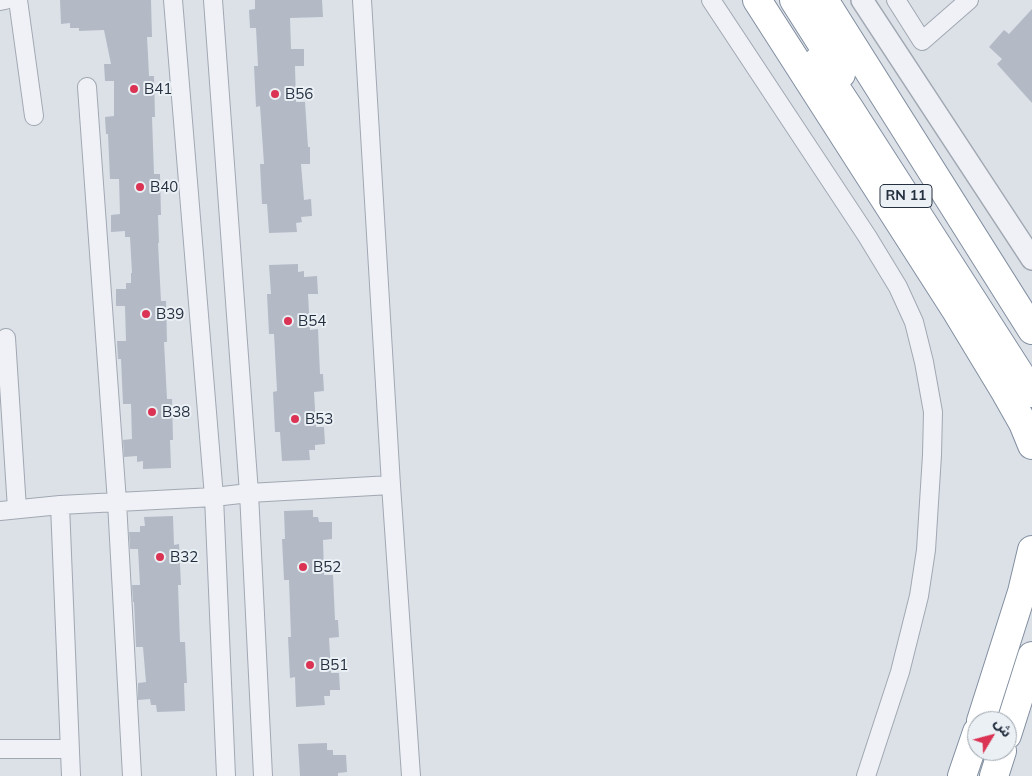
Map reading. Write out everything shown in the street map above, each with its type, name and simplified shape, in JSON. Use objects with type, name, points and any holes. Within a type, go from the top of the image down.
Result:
[{"type":"highway","points":[[757,0],[962,320],[1023,423],[1032,445]]},
{"type":"highway","name":"RN 11","points":[[777,0],[851,111],[1032,393]]},
{"type":"highway","name":"RN 11","points":[[794,0],[1032,369]]},
{"type":"highway","points":[[824,0],[1032,330]]},
{"type":"highway","points":[[983,711],[1022,592],[1032,550]]},
{"type":"highway","points":[[1015,711],[1032,656]]},
{"type":"highway","points":[[962,776],[967,761]]},
{"type":"highway","points":[[994,776],[999,761]]},
{"type":"street","points":[[0,2],[5,0]]},
{"type":"street","points":[[18,0],[34,116]]},
{"type":"street","points":[[173,0],[214,497],[226,776]]},
{"type":"street","points":[[213,0],[249,493],[263,776]]},
{"type":"street","points":[[362,0],[391,485],[412,776]]},
{"type":"street","points":[[710,0],[867,236],[898,287],[914,322],[924,362],[933,412],[926,550],[919,596],[900,672],[866,776]]},
{"type":"street","points":[[862,0],[1032,260]]},
{"type":"street","points":[[896,0],[922,41],[969,0]]},
{"type":"street","points":[[87,87],[118,502],[132,776]]},
{"type":"street","points":[[6,338],[8,510],[60,505],[391,485]]},
{"type":"street","points":[[60,505],[71,776]]},
{"type":"street","points":[[0,749],[70,749]]},
{"type":"building","points":[[60,0],[151,0],[152,37],[147,37],[149,76],[154,76],[155,117],[152,117],[154,174],[160,174],[161,215],[158,215],[158,243],[161,301],[166,301],[167,342],[164,342],[167,399],[172,399],[173,440],[170,440],[171,468],[143,469],[143,461],[137,462],[137,456],[124,457],[123,440],[132,439],[131,404],[123,404],[121,359],[118,359],[117,341],[126,341],[125,306],[116,306],[116,289],[126,289],[126,283],[131,283],[132,273],[130,237],[125,237],[125,231],[111,232],[111,215],[120,214],[119,179],[110,179],[108,134],[106,134],[105,117],[114,116],[114,81],[105,81],[104,64],[111,64],[104,30],[79,31],[79,28],[70,28],[70,23],[61,24]]},
{"type":"building","points":[[255,0],[322,0],[323,17],[290,18],[291,49],[304,49],[304,66],[295,66],[296,102],[305,102],[308,147],[310,147],[310,164],[301,164],[304,200],[311,199],[312,216],[301,217],[302,222],[296,223],[297,232],[269,233],[267,204],[262,204],[260,164],[264,164],[260,106],[256,107],[254,66],[258,66],[256,28],[250,28],[249,10],[255,9]]},
{"type":"building","points":[[1032,9],[1032,103],[997,64],[1002,59],[989,47],[1004,30],[1009,34]]},
{"type":"building","points":[[298,264],[298,272],[304,271],[304,277],[317,276],[318,294],[308,294],[310,330],[318,329],[320,374],[323,374],[324,391],[314,392],[316,427],[324,427],[325,444],[315,445],[315,450],[309,450],[310,460],[282,461],[280,432],[275,432],[273,392],[277,391],[274,334],[269,334],[267,294],[271,294],[269,265]]},
{"type":"building","points":[[313,510],[313,517],[318,517],[319,522],[332,522],[332,539],[323,540],[324,575],[333,575],[335,620],[338,620],[339,637],[329,638],[331,673],[339,673],[340,690],[330,690],[330,696],[324,696],[325,705],[296,707],[295,677],[290,678],[288,637],[291,637],[289,580],[284,580],[282,539],[285,539],[284,511]]},
{"type":"building","points":[[173,516],[174,545],[179,544],[181,585],[178,585],[180,642],[185,642],[187,683],[184,683],[185,711],[157,712],[156,705],[151,705],[150,699],[138,700],[138,683],[146,682],[143,647],[136,647],[133,602],[132,585],[140,585],[138,549],[130,549],[129,532],[140,532],[140,526],[145,526],[144,517]]},
{"type":"building","points":[[327,743],[327,750],[333,750],[333,755],[346,755],[347,772],[338,773],[338,776],[300,776],[298,744]]},
{"type":"place","name":"B41","points":[[134,89]]},
{"type":"place","name":"B56","points":[[275,94]]},
{"type":"place","name":"B40","points":[[140,187]]},
{"type":"place","name":"B39","points":[[146,314]]},
{"type":"place","name":"B54","points":[[288,321]]},
{"type":"place","name":"B38","points":[[152,412]]},
{"type":"place","name":"B53","points":[[295,419]]},
{"type":"place","name":"B32","points":[[160,557]]},
{"type":"place","name":"B52","points":[[303,567]]},
{"type":"place","name":"B51","points":[[310,665]]}]
